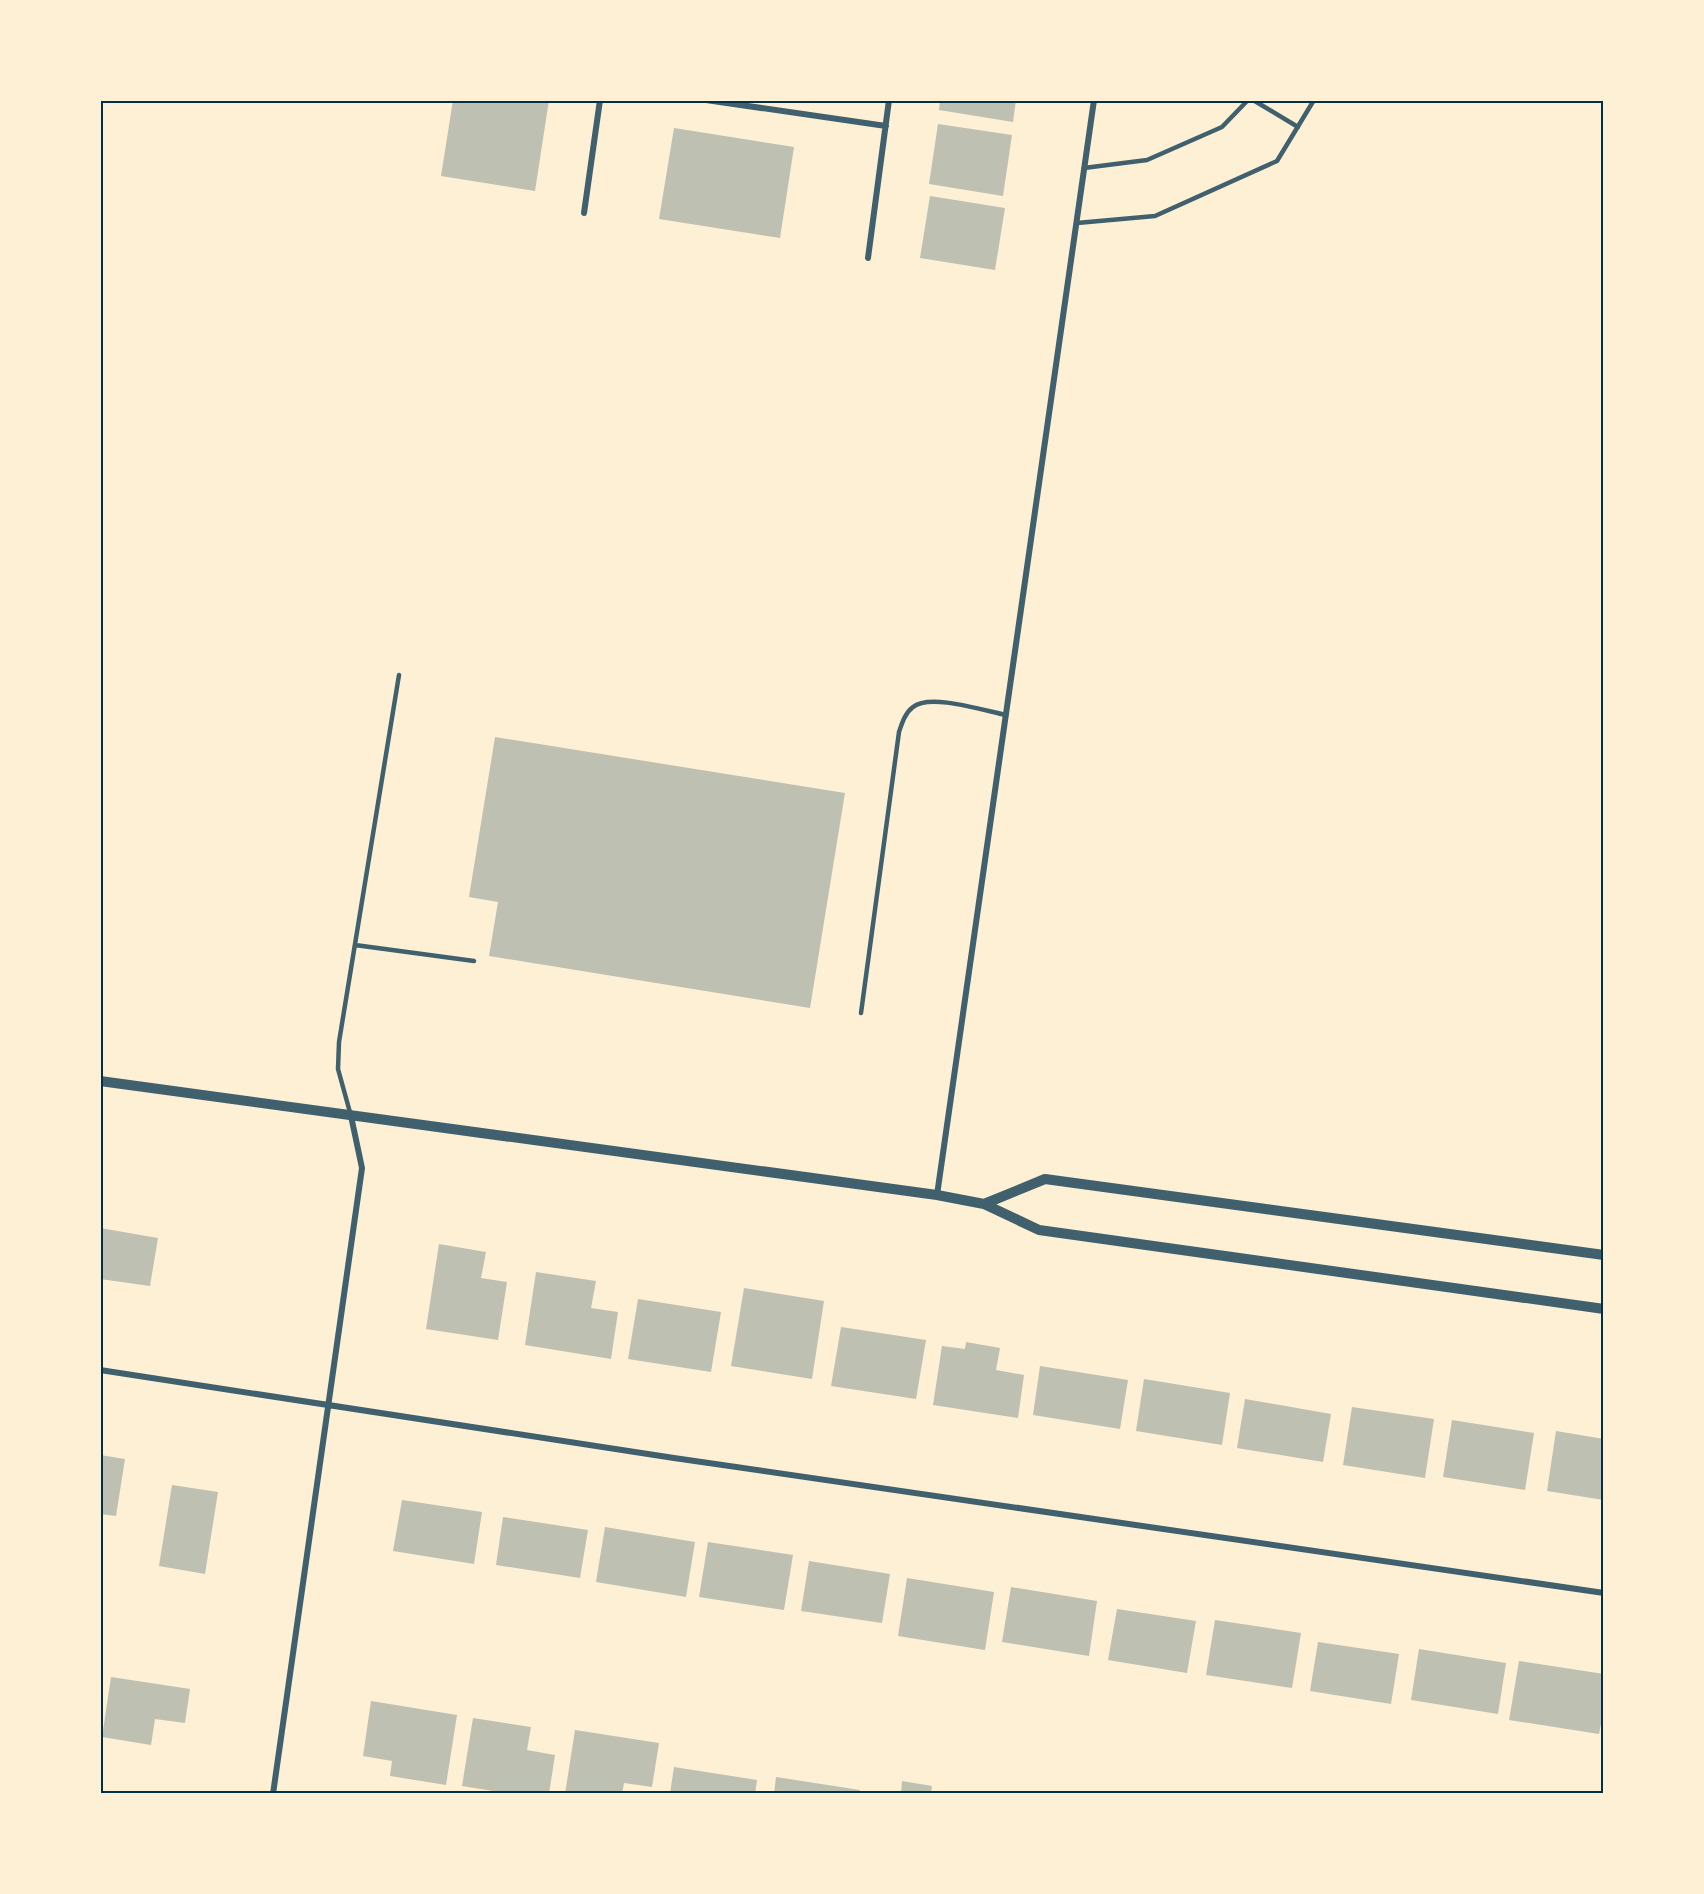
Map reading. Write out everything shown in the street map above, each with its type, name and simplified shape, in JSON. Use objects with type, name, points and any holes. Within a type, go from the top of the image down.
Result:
[{"type":"street","points":[[584,213],[600,100]]},
{"type":"street","points":[[706,100],[886,126]]},
{"type":"street","points":[[868,258],[889,100]]},
{"type":"street","points":[[937,1195],[1094,100]]},
{"type":"street","points":[[100,1081],[937,1195],[984,1204],[1039,1230],[1604,1309]]},
{"type":"street","points":[[273,1794],[362,1168],[351,1116]]},
{"type":"street","points":[[984,1204],[1045,1179],[1604,1255]]},
{"type":"street","points":[[100,1370],[328,1403],[674,1458],[1604,1593]]},
{"type":"lane","points":[[1084,168],[1147,160],[1221,127],[1248,100]]},
{"type":"lane","points":[[1253,100],[1298,128]]},
{"type":"lane","points":[[1077,223],[1155,216],[1277,161],[1314,100]]},
{"type":"lane","points":[[351,1116],[338,1069],[339,1042],[399,675]]},
{"type":"lane","points":[[861,1013],[899,732],[906,714],[914,706],[924,702],[1006,715]]},
{"type":"lane","points":[[355,945],[474,961]]},
{"type":"building","points":[[453,100],[549,100],[535,191],[441,176]]},
{"type":"building","points":[[940,100],[1016,100],[1013,122],[939,110]]},
{"type":"building","points":[[938,124],[1012,135],[1003,196],[929,184]]},
{"type":"building","points":[[674,128],[794,147],[780,238],[659,219]]},
{"type":"building","points":[[930,196],[1005,208],[995,270],[920,258]]},
{"type":"building","points":[[495,737],[845,793],[810,1008],[489,956],[498,902],[469,897]]},
{"type":"building","points":[[100,1228],[158,1238],[150,1286],[100,1279]]},
{"type":"building","points":[[439,1244],[486,1252],[481,1278],[507,1282],[498,1340],[426,1329]]},
{"type":"building","points":[[536,1272],[596,1281],[591,1308],[618,1312],[611,1359],[525,1345]]},
{"type":"building","points":[[744,1288],[824,1301],[812,1379],[731,1366]]},
{"type":"building","points":[[638,1299],[721,1312],[711,1372],[628,1359]]},
{"type":"building","points":[[841,1327],[926,1340],[916,1399],[831,1386]]},
{"type":"building","points":[[966,1342],[1000,1348],[996,1370],[1024,1375],[1018,1418],[933,1405],[942,1346],[965,1349]]},
{"type":"building","points":[[1040,1366],[1128,1380],[1120,1429],[1033,1415]]},
{"type":"building","points":[[1144,1379],[1230,1393],[1222,1445],[1136,1431]]},
{"type":"building","points":[[1245,1399],[1331,1414],[1323,1462],[1237,1448]]},
{"type":"building","points":[[1352,1407],[1434,1419],[1425,1478],[1343,1465]]},
{"type":"building","points":[[1452,1420],[1534,1433],[1525,1490],[1443,1477]]},
{"type":"building","points":[[1556,1431],[1604,1439],[1604,1500],[1547,1491]]},
{"type":"building","points":[[100,1455],[125,1459],[116,1516],[100,1514]]},
{"type":"building","points":[[172,1485],[218,1492],[205,1574],[159,1566]]},
{"type":"building","points":[[402,1500],[482,1512],[474,1564],[393,1551]]},
{"type":"building","points":[[503,1517],[588,1530],[580,1578],[496,1565]]},
{"type":"building","points":[[605,1527],[695,1542],[686,1597],[596,1582]]},
{"type":"building","points":[[708,1542],[793,1555],[784,1610],[699,1597]]},
{"type":"building","points":[[809,1561],[890,1574],[882,1623],[801,1611]]},
{"type":"building","points":[[907,1578],[994,1592],[985,1650],[898,1636]]},
{"type":"building","points":[[1011,1587],[1097,1601],[1089,1656],[1002,1642]]},
{"type":"building","points":[[1117,1609],[1196,1621],[1187,1673],[1108,1660]]},
{"type":"building","points":[[1215,1620],[1301,1633],[1292,1688],[1206,1675]]},
{"type":"building","points":[[1318,1642],[1399,1654],[1391,1704],[1310,1691]]},
{"type":"building","points":[[1419,1649],[1506,1663],[1498,1714],[1411,1700]]},
{"type":"building","points":[[1519,1661],[1604,1674],[1604,1708],[1599,1734],[1509,1720]]},
{"type":"building","points":[[111,1677],[190,1689],[185,1723],[155,1719],[151,1745],[102,1737]]},
{"type":"building","points":[[371,1701],[457,1715],[446,1785],[390,1776],[392,1761],[363,1756]]},
{"type":"building","points":[[473,1718],[531,1727],[527,1750],[555,1755],[549,1794],[511,1794],[462,1786]]},
{"type":"building","points":[[575,1730],[659,1743],[652,1787],[624,1783],[622,1794],[565,1794]]},
{"type":"building","points":[[674,1767],[757,1780],[755,1794],[670,1794]]},
{"type":"building","points":[[776,1777],[860,1790],[859,1794],[774,1794]]},
{"type":"building","points":[[902,1781],[932,1786],[931,1794],[901,1794]]}]
